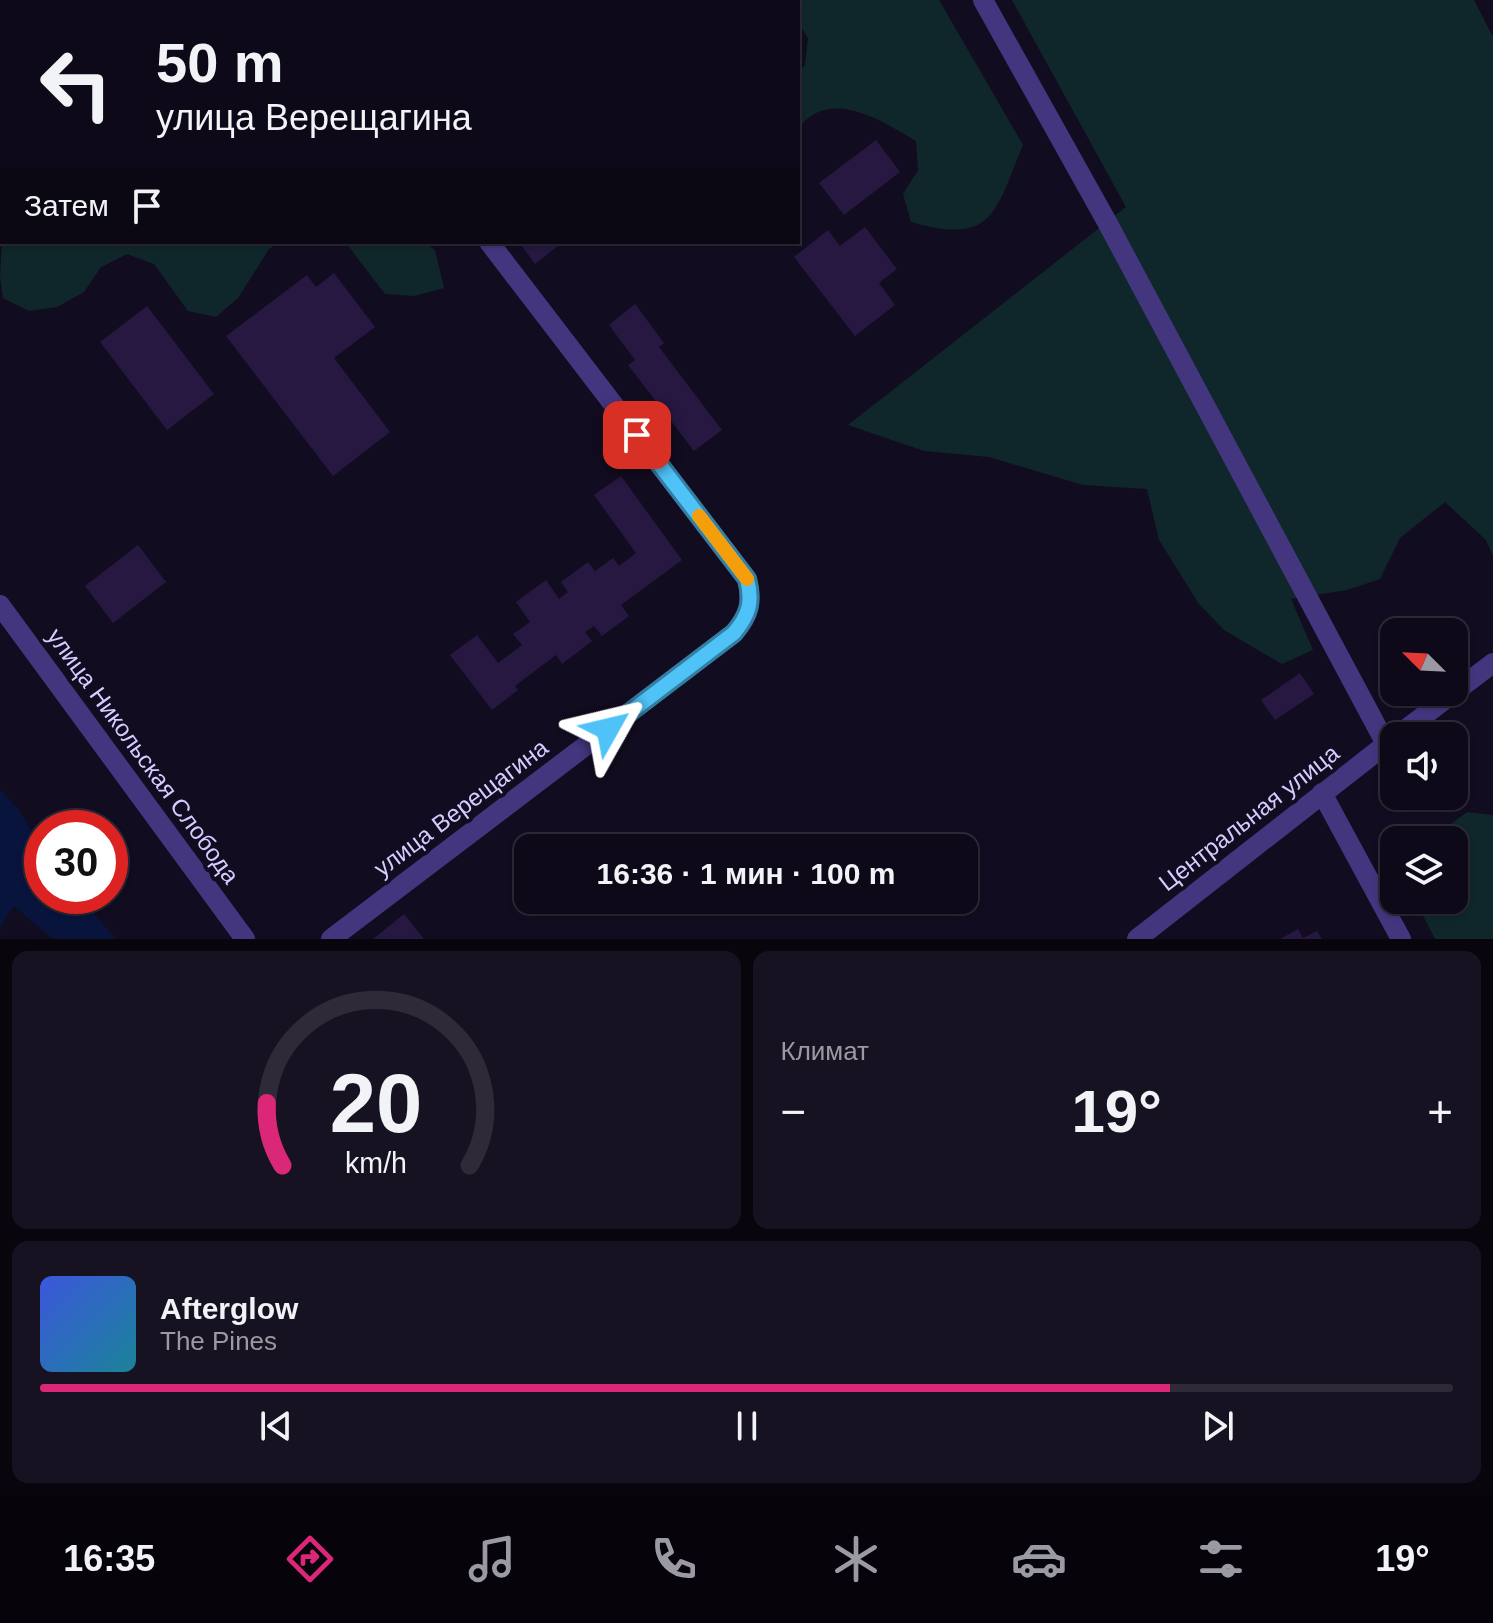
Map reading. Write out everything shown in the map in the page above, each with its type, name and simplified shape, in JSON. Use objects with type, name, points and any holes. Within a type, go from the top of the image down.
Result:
[{"type":"street","points":[[983,0],[1383,722]]},
{"type":"street","name":"улица Верещагина","points":[[331,939],[734,633],[750,609],[751,594],[747,579],[491,244]]},
{"type":"street","name":"улица Никольская Слобода","points":[[0,605],[245,939]]},
{"type":"street","name":"Центральная улица","points":[[1415,722],[1493,663]]},
{"type":"street","name":"Центральная улица","points":[[1137,939],[1380,748]]},
{"type":"street","points":[[1322,793],[1401,939]]},
{"type":"green space","points":[[800,0],[939,0],[1023,145],[1005,189],[988,218],[976,226],[960,230],[911,222],[903,194],[918,170],[916,141],[872,117],[856,111],[825,110],[811,116],[800,127],[800,71],[805,65],[808,38],[800,25]]},
{"type":"green space","points":[[1012,0],[1474,0],[1493,37],[1493,556],[1486,540],[1445,502],[1400,538],[1380,579],[1347,590],[1291,599],[1313,650],[1282,664],[1224,630],[1199,604],[1159,540],[1147,489],[1083,485],[989,457],[924,451],[848,425],[1126,207]]},
{"type":"green space","points":[[2,244],[278,244],[269,249],[238,298],[216,317],[188,311],[154,264],[127,254],[101,267],[84,292],[57,307],[29,311],[3,298],[0,276]]},
{"type":"green space","points":[[343,244],[427,244],[435,250],[444,288],[414,296],[385,294],[349,247]]},
{"type":"green space","points":[[1467,812],[1493,815],[1493,939],[1435,939],[1422,914],[1468,914],[1468,826],[1448,826]]},
{"type":"water","points":[[0,789],[24,819],[24,914],[94,914],[116,939],[55,939],[14,906],[1,926],[0,939]]},
{"type":"building","points":[[876,140],[900,172],[844,215],[819,183]]},
{"type":"building","points":[[865,227],[897,269],[879,283],[895,305],[855,336],[794,257],[828,230],[840,246]]},
{"type":"building","points":[[520,244],[560,244],[535,264]]},
{"type":"building","points":[[334,273],[375,327],[334,358],[390,432],[333,476],[226,336],[307,275],[316,287]]},
{"type":"building","points":[[635,304],[664,343],[659,347],[722,430],[694,451],[628,365],[635,360],[609,325]]},
{"type":"building","points":[[147,306],[214,394],[167,430],[100,342]]},
{"type":"building","points":[[621,476],[682,560],[621,605],[629,616],[602,636],[594,626],[585,632],[592,641],[562,664],[556,655],[515,686],[518,690],[492,710],[450,655],[477,635],[498,663],[522,645],[513,634],[530,622],[516,602],[546,580],[559,599],[568,592],[561,582],[588,562],[595,571],[613,558],[619,566],[636,553],[594,495]]},
{"type":"building","points":[[138,545],[166,582],[113,623],[85,586]]},
{"type":"building","points":[[1300,673],[1314,694],[1275,720],[1261,700]]},
{"type":"building","points":[[404,914],[424,939],[373,939]]},
{"type":"building","points":[[1298,929],[1303,938],[1317,931],[1322,939],[1280,939]]},
{"type":"slow traffic","points":[[699,516],[747,579]]},
{"type":"route","points":[[608,729],[734,633],[750,609],[751,594],[747,579],[637,435]]}]
